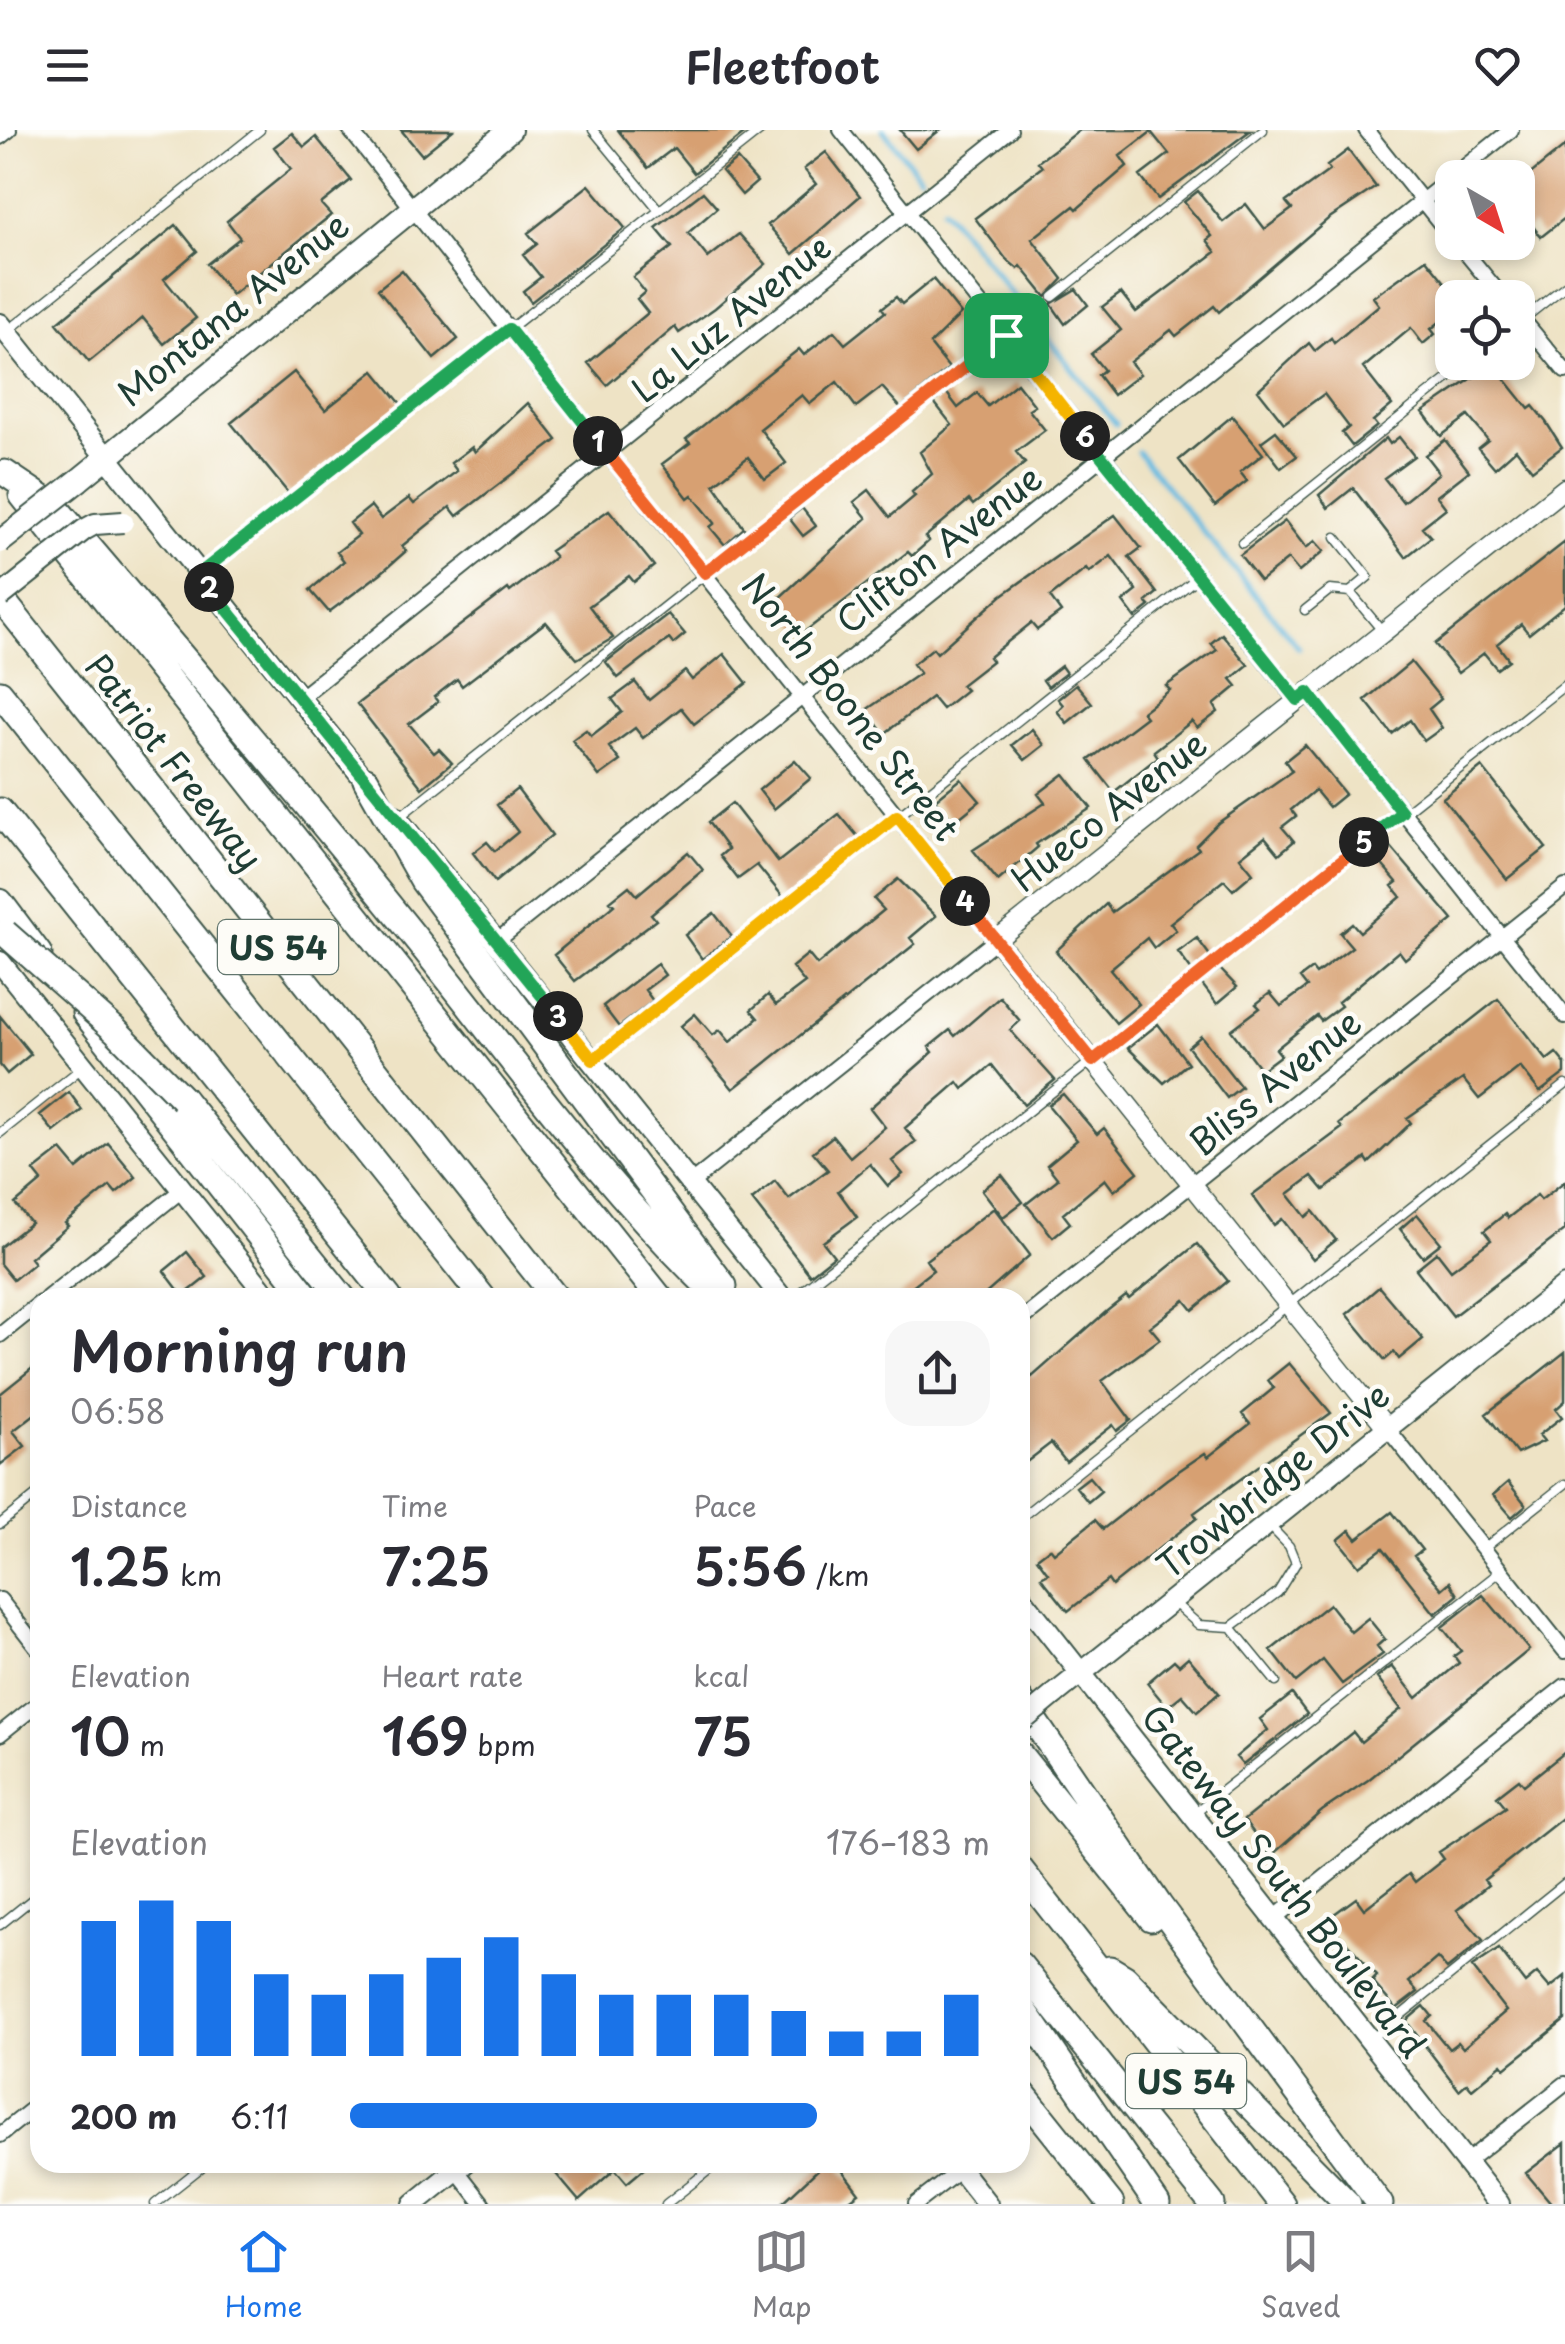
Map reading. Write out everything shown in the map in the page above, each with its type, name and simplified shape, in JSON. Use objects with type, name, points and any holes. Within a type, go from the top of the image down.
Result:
[{"type":"highway","points":[[2,470],[54,506],[80,536],[298,792],[658,1239],[709,1288]]},
{"type":"highway","points":[[2,470],[652,1288]]},
{"type":"highway","name":"Patriot Freeway","points":[[0,597],[548,1288]]},
{"type":"highway","name":"US 54","points":[[0,694],[474,1288]]},
{"type":"highway","points":[[366,780],[423,881],[727,1288]]},
{"type":"highway","points":[[0,811],[381,1288]]},
{"type":"highway","points":[[0,902],[300,1288]]},
{"type":"highway","points":[[2,931],[114,1030],[184,1099],[335,1288]]},
{"type":"highway","points":[[1030,1715],[1159,1904],[1380,2204]]},
{"type":"highway","points":[[1030,1767],[1325,2130]]},
{"type":"highway","name":"US 54","points":[[1030,1882],[1282,2204]]},
{"type":"highway","points":[[1090,1958],[1125,1978],[1348,2204]]},
{"type":"highway","name":"US 54","points":[[1030,1977],[1212,2204]]},
{"type":"highway","points":[[1030,2018],[1158,2204]]},
{"type":"highway","points":[[1030,2103],[1111,2204]]},
{"type":"main road","name":"Montana Avenue","points":[[0,542],[510,130]]},
{"type":"main road","points":[[3,328],[774,1288]]},
{"type":"main road","points":[[0,597],[95,524],[122,522],[163,529]]},
{"type":"main road","points":[[0,962],[261,1288]]},
{"type":"main road","name":"Trowbridge Drive","points":[[1030,1715],[1565,1286]]},
{"type":"main road","name":"Gateway South Boulevard","points":[[1030,1609],[1499,2204]]},
{"type":"main road","points":[[414,2204],[448,2173]]},
{"type":"main road","points":[[963,2173],[988,2204]]},
{"type":"street","points":[[0,138],[9,130]]},
{"type":"street","name":"North Boone Street","points":[[350,130],[1565,1652]]},
{"type":"street","points":[[840,130],[1198,577],[1402,812],[1565,1016]]},
{"type":"street","name":"La Luz Avenue","points":[[298,699],[1010,130]]},
{"type":"street","points":[[1366,130],[1435,216]]},
{"type":"street","name":"Clifton Avenue","points":[[498,940],[1511,130]]},
{"type":"street","points":[[1472,260],[1488,280]]},
{"type":"street","points":[[1535,337],[1565,370]]},
{"type":"street","name":"Hueco Avenue","points":[[691,1184],[1565,488]]},
{"type":"street","name":"Bliss Avenue","points":[[1030,1313],[1565,886]]},
{"type":"street","points":[[59,1288],[183,1189]]},
{"type":"street","points":[[0,1335],[30,1311]]},
{"type":"street","points":[[0,1600],[30,1638]]},
{"type":"street","points":[[1273,1919],[1565,1686]]},
{"type":"street","points":[[0,1734],[30,1710]]},
{"type":"street","points":[[1466,2162],[1565,2084]]},
{"type":"street","points":[[0,2135],[30,2111]]},
{"type":"street","points":[[462,2173],[483,2204]]},
{"type":"street","points":[[916,2204],[949,2173]]},
{"type":"lane","points":[[3,328],[260,130]]},
{"type":"lane","points":[[593,130],[659,210]]},
{"type":"lane","points":[[199,574],[761,130]]},
{"type":"lane","points":[[1054,297],[1263,130]]},
{"type":"lane","points":[[1535,308],[1565,286]]},
{"type":"lane","points":[[398,818],[1006,335]]},
{"type":"lane","points":[[1242,543],[1446,380]]},
{"type":"lane","points":[[1304,610],[1330,590],[1350,592],[1368,578],[1336,537]]},
{"type":"lane","points":[[593,1060],[1198,577]]},
{"type":"lane","points":[[1350,592],[1384,632]]},
{"type":"lane","points":[[806,1288],[1565,684]]},
{"type":"lane","points":[[0,1133],[83,1066]]},
{"type":"lane","points":[[1030,1510],[1565,1086]]},
{"type":"lane","points":[[1483,1549],[1565,1484]]},
{"type":"lane","points":[[0,1524],[30,1500]]},
{"type":"lane","points":[[1172,1601],[1198,1626],[1231,1627],[1278,1592],[1296,1563],[1290,1546],[1268,1524]]},
{"type":"lane","points":[[1192,1815],[1500,1571]]},
{"type":"lane","points":[[1231,1627],[1276,1682]]},
{"type":"lane","points":[[1370,2040],[1565,1883]]},
{"type":"lane","points":[[0,1925],[30,1902]]},
{"type":"lane","points":[[155,2204],[194,2173]]},
{"type":"lane","points":[[666,2204],[705,2173]]},
{"type":"building","points":[[401,130],[453,130],[422,155]]},
{"type":"building","points":[[618,130],[749,130],[694,173],[674,148],[648,168]]},
{"type":"building","points":[[900,130],[940,130],[916,149]]},
{"type":"building","points":[[1080,130],[1251,130],[1158,199],[1140,176],[1169,154],[1151,132],[1120,156],[1127,166],[1077,209],[1074,206],[1032,239],[1063,279],[1046,297],[1021,266],[1018,269],[1006,259],[975,218],[1042,167],[1038,162]]},
{"type":"building","points":[[292,133],[304,147],[316,137],[351,180],[321,204],[331,215],[232,295],[207,264],[240,238],[227,221],[291,169],[274,147]]},
{"type":"building","points":[[1565,146],[1565,218],[1541,237],[1535,229],[1535,170]]},
{"type":"building","points":[[1348,150],[1376,187],[1328,219],[1219,312],[1214,306],[1176,336],[1171,330],[1130,362],[1140,374],[1113,395],[1098,375],[1104,370],[1091,354],[1121,330],[1102,307],[1121,293],[1136,312],[1216,252],[1207,240],[1212,236],[1184,202],[1198,191],[1223,222],[1246,204],[1265,229],[1292,209],[1286,202],[1330,170],[1327,166]]},
{"type":"building","points":[[826,152],[860,196],[793,254],[768,225],[816,184],[804,169]]},
{"type":"building","points":[[737,159],[757,182],[742,195],[722,171]]},
{"type":"building","points":[[589,185],[625,228],[531,302],[523,291],[541,277],[523,255],[537,244],[528,233]]},
{"type":"building","points":[[703,192],[717,208],[688,233],[708,258],[739,234],[766,264],[679,333],[675,327],[607,385],[588,363],[648,313],[637,299],[645,292],[633,277],[672,247],[656,228]]},
{"type":"building","points":[[176,225],[197,251],[164,279],[196,318],[164,344],[143,318],[89,362],[57,323]]},
{"type":"building","points":[[1426,259],[1443,280],[1435,280],[1435,326],[1431,329],[1435,334],[1423,344],[1411,328],[1363,368],[1392,405],[1373,421],[1377,426],[1352,446],[1342,433],[1349,427],[1324,394],[1284,423],[1258,390],[1309,343],[1315,351],[1331,338],[1334,343],[1379,305],[1373,297]]},
{"type":"building","points":[[402,270],[458,339],[434,359],[378,289]]},
{"type":"building","points":[[933,279],[961,314],[930,344],[949,368],[901,408],[882,387],[856,407],[837,382],[810,404],[802,395],[760,429],[786,463],[765,479],[748,457],[714,484],[744,528],[725,545],[710,527],[715,523],[692,495],[688,498],[662,464],[690,443],[686,439],[799,349],[804,355],[834,331],[845,344],[885,312],[882,308],[896,297],[902,304]]},
{"type":"building","points":[[1076,289],[1088,305],[1065,324],[1051,304]]},
{"type":"building","points":[[374,371],[402,405],[289,494],[231,423],[294,372],[325,410]]},
{"type":"building","points":[[1470,380],[1506,380],[1529,409],[1533,406],[1562,447],[1532,470],[1516,449],[1495,468],[1478,448],[1488,440],[1468,416],[1441,436],[1423,412]]},
{"type":"building","points":[[1017,383],[1035,406],[1029,410],[1045,430],[1016,452],[1025,463],[973,505],[969,500],[925,537],[929,541],[912,556],[908,552],[803,633],[777,600],[867,518],[854,502],[869,490],[890,517],[915,496],[912,492],[932,474],[920,452],[952,425],[934,402],[946,392],[958,408],[977,393],[988,406]]},
{"type":"building","points":[[528,403],[557,440],[457,516],[450,507],[402,546],[406,551],[381,573],[329,612],[310,590],[344,561],[337,552],[359,535],[350,523],[371,506],[381,519],[409,498],[414,504],[457,471],[451,463],[472,447],[475,452]]},
{"type":"building","points":[[1232,416],[1263,454],[1240,472],[1247,481],[1215,506],[1179,460]]},
{"type":"building","points":[[1276,431],[1297,456],[1281,468],[1261,442]]},
{"type":"building","points":[[1399,437],[1414,456],[1384,478],[1403,502],[1439,473],[1425,455],[1445,440],[1469,471],[1437,496],[1446,508],[1422,527],[1431,537],[1406,557],[1353,488],[1328,508],[1319,495],[1386,438],[1390,444]]},
{"type":"building","points":[[802,508],[816,526],[803,536],[789,518]]},
{"type":"building","points":[[609,510],[654,566],[634,582],[629,576],[589,606],[613,638],[577,659],[546,622],[462,686],[457,679],[434,697],[438,702],[409,724],[434,753],[439,749],[452,763],[422,788],[357,704],[508,589],[510,592],[555,557],[550,551]]},
{"type":"building","points":[[1115,515],[1141,548],[1129,557],[1157,593],[1146,602],[1150,606],[1135,618],[1123,602],[1137,591],[1111,556],[1089,573],[1086,569],[1050,597],[1061,612],[1037,630],[1031,623],[989,657],[992,661],[961,685],[966,690],[942,709],[932,697],[884,734],[866,710],[920,673],[913,664],[933,648],[937,653],[1001,596]]},
{"type":"building","points":[[1285,521],[1306,548],[1315,541],[1324,551],[1299,572],[1288,559],[1260,581],[1240,555]]},
{"type":"building","points":[[1565,542],[1565,605],[1529,634],[1521,624],[1497,644],[1509,660],[1497,669],[1484,653],[1458,673],[1435,644]]},
{"type":"building","points":[[668,614],[685,634],[673,644],[669,639],[618,678],[606,662]]},
{"type":"building","points":[[1222,634],[1248,665],[1231,679],[1237,686],[1214,705],[1218,712],[1197,728],[1192,721],[1154,751],[1158,757],[1114,792],[1089,760],[1146,717],[1142,712],[1170,690],[1166,686],[1217,650],[1211,643]]},
{"type":"building","points":[[724,654],[747,683],[694,724],[681,708],[643,738],[635,728],[609,747],[620,761],[599,776],[572,740],[586,730],[591,736],[622,712],[612,699],[635,682],[649,700],[685,671],[692,680]]},
{"type":"building","points":[[1411,662],[1441,699],[1429,709],[1442,728],[1424,741],[1410,720],[1392,734],[1365,700]]},
{"type":"building","points":[[1061,666],[1066,673],[1048,687],[1043,680]]},
{"type":"building","points":[[1076,684],[1092,703],[1067,723],[1057,711],[1063,705],[1058,699]]},
{"type":"building","points":[[1032,729],[1044,745],[1025,760],[1012,745]]},
{"type":"building","points":[[1305,745],[1345,794],[1329,807],[1315,790],[1291,810],[1296,816],[1282,827],[1294,841],[1279,854],[1265,837],[1240,857],[1253,873],[1233,890],[1224,880],[1170,923],[1176,930],[1154,948],[1147,938],[1110,969],[1139,1004],[1116,1023],[1056,951],[1106,904],[1112,912],[1199,849],[1196,845],[1218,823],[1292,771],[1285,761]]},
{"type":"building","points":[[795,760],[811,778],[774,809],[759,790]]},
{"type":"building","points":[[1482,767],[1546,848],[1507,879],[1443,798]]},
{"type":"building","points":[[1064,774],[1091,808],[1036,844],[1038,847],[998,881],[973,850],[1045,803],[1038,794]]},
{"type":"building","points":[[961,779],[980,801],[954,822],[935,800]]},
{"type":"building","points":[[517,789],[552,835],[495,882],[473,853],[487,842],[495,851],[518,832],[497,805]]},
{"type":"building","points":[[732,803],[778,862],[839,814],[859,838],[784,898],[757,865],[738,879],[720,856],[728,849],[708,822]]},
{"type":"building","points":[[1386,841],[1453,920],[1405,959],[1399,951],[1338,1002],[1341,1006],[1321,1021],[1317,1016],[1276,1049],[1281,1055],[1261,1070],[1231,1030],[1260,1008],[1256,1004],[1270,993],[1281,1006],[1307,987],[1300,978],[1312,969],[1316,974],[1352,947],[1340,933],[1352,923],[1360,932],[1401,897],[1392,886],[1397,882],[1372,853]]},
{"type":"building","points":[[688,852],[703,870],[651,914],[656,920],[575,981],[554,955],[614,905],[610,901],[629,886],[637,895]]},
{"type":"building","points":[[898,879],[936,916],[910,938],[915,944],[733,1089],[681,1026],[695,1014],[713,1035],[720,1030],[730,1042],[758,1018],[751,1010],[768,995],[776,1005],[805,983],[792,967],[808,954],[817,965],[884,910],[874,899]]},
{"type":"building","points":[[714,913],[732,936],[702,959],[685,935]]},
{"type":"building","points":[[1197,938],[1211,957],[1192,971],[1178,952]]},
{"type":"building","points":[[657,964],[665,975],[645,990],[653,1001],[619,1027],[603,1006]]},
{"type":"building","points":[[1220,969],[1237,987],[1217,1004],[1201,983]]},
{"type":"building","points":[[1000,997],[1020,1021],[1010,1030],[1055,1080],[1024,1105],[992,1065],[963,1089],[958,1082],[905,1128],[916,1142],[892,1161],[903,1174],[888,1186],[870,1164],[838,1191],[857,1217],[823,1242],[834,1256],[810,1275],[752,1200],[775,1181],[789,1199],[828,1170],[813,1152],[833,1136],[850,1157],[885,1127],[870,1108],[933,1052],[929,1047],[950,1030],[955,1036]]},
{"type":"building","points":[[1498,999],[1547,1060],[1556,1053],[1565,1064],[1565,1073],[1540,1092],[1520,1067],[1479,1099],[1463,1079],[1407,1118],[1411,1123],[1369,1163],[1366,1158],[1324,1190],[1312,1176],[1288,1194],[1306,1217],[1313,1211],[1336,1240],[1313,1259],[1282,1219],[1274,1225],[1252,1195],[1342,1128],[1339,1124]]},
{"type":"building","points":[[0,1016],[31,1054],[7,1074],[0,1065]]},
{"type":"building","points":[[1158,1024],[1188,1063],[1164,1083],[1128,1048]]},
{"type":"building","points":[[1201,1036],[1241,1087],[1227,1098],[1188,1047]]},
{"type":"building","points":[[69,1092],[82,1110],[54,1132],[40,1115]]},
{"type":"building","points":[[1063,1094],[1097,1134],[1104,1128],[1138,1172],[1114,1191],[1105,1179],[1063,1214],[1070,1223],[1053,1237],[1026,1204],[1058,1179],[1047,1165],[1077,1140],[1048,1105]]},
{"type":"building","points":[[108,1143],[136,1177],[116,1193],[110,1186],[65,1223],[68,1226],[30,1258],[34,1263],[13,1280],[0,1264],[0,1247],[31,1223],[15,1204],[42,1181],[34,1171],[61,1150],[77,1169]]},
{"type":"building","points":[[1002,1175],[1023,1202],[1003,1217],[982,1190]]},
{"type":"building","points":[[1565,1181],[1565,1230],[1453,1316],[1416,1269],[1437,1252],[1451,1270],[1491,1240],[1484,1231],[1505,1214],[1508,1218],[1537,1195],[1541,1200]]},
{"type":"building","points":[[994,1208],[1030,1255],[992,1288],[910,1288],[933,1270],[926,1260]]},
{"type":"building","points":[[1417,1214],[1441,1243],[1423,1257],[1400,1229]]},
{"type":"building","points":[[1197,1244],[1228,1281],[1193,1310],[1185,1300],[1150,1327],[1160,1339],[1102,1381],[1131,1420],[1117,1431],[1113,1425],[1066,1462],[1051,1443],[1030,1459],[1030,1374],[1032,1377],[1126,1296],[1129,1299]]},
{"type":"building","points":[[187,1252],[207,1277],[193,1288],[177,1288],[164,1271]]},
{"type":"building","points":[[1379,1287],[1423,1339],[1399,1359],[1394,1352],[1385,1360],[1347,1314]]},
{"type":"building","points":[[1565,1352],[1565,1401],[1556,1409],[1562,1417],[1539,1435],[1544,1441],[1517,1454],[1486,1414]]},
{"type":"building","points":[[1289,1363],[1331,1413],[1194,1513],[1197,1518],[1112,1586],[1108,1580],[1068,1611],[1041,1577],[1048,1573],[1037,1558],[1050,1548],[1054,1553],[1095,1520],[1103,1529],[1167,1479],[1205,1453],[1208,1457],[1250,1424],[1242,1414],[1274,1388],[1268,1380]]},
{"type":"building","points":[[30,1370],[30,1418],[13,1431],[25,1446],[0,1465],[0,1394]]},
{"type":"building","points":[[1089,1477],[1101,1491],[1088,1502],[1076,1487]]},
{"type":"building","points":[[1508,1482],[1526,1505],[1512,1517],[1493,1495]]},
{"type":"building","points":[[1392,1512],[1422,1550],[1414,1556],[1442,1589],[1450,1582],[1458,1595],[1435,1614],[1383,1548],[1359,1566],[1338,1540],[1350,1530],[1357,1539]]},
{"type":"building","points":[[1483,1595],[1529,1650],[1368,1780],[1322,1811],[1271,1856],[1244,1820],[1353,1732],[1361,1742],[1401,1709],[1377,1678],[1392,1666],[1417,1698],[1459,1663],[1454,1656],[1461,1651],[1442,1627]]},
{"type":"building","points":[[1329,1604],[1351,1632],[1368,1618],[1385,1639],[1377,1646],[1383,1654],[1342,1684],[1323,1660],[1296,1682],[1271,1650]]},
{"type":"building","points":[[1188,1657],[1219,1693],[1197,1712],[1182,1695],[1167,1707],[1147,1683],[1174,1660],[1179,1665]]},
{"type":"building","points":[[1292,1694],[1307,1714],[1243,1765],[1236,1757],[1268,1730],[1260,1719]]},
{"type":"building","points":[[1565,1752],[1565,1816],[1484,1880],[1488,1885],[1457,1910],[1483,1940],[1447,1969],[1437,1958],[1409,1982],[1418,1992],[1396,2009],[1372,1981],[1377,1976],[1326,1920],[1356,1898],[1364,1909],[1409,1874],[1415,1882],[1444,1859],[1439,1852],[1506,1807],[1497,1796],[1519,1779],[1524,1785]]},
{"type":"building","points":[[1499,1949],[1525,1983],[1537,1973],[1550,1988],[1565,1976],[1565,2020],[1505,2068],[1502,2064],[1472,2089],[1467,2083],[1459,2090],[1406,2021],[1424,2006],[1432,2016],[1426,2021],[1449,2049],[1458,2042],[1463,2048],[1506,2011],[1472,1967]]},
{"type":"building","points":[[1565,2143],[1565,2204],[1552,2204],[1526,2173]]},
{"type":"building","points":[[555,2173],[610,2173],[579,2201]]},
{"type":"building","points":[[618,2173],[639,2173],[627,2183]]},
{"type":"building","points":[[814,2173],[844,2173],[859,2193],[844,2204],[781,2204]]},
{"type":"waterway","points":[[883,130],[920,176]]},
{"type":"waterway","points":[[943,208],[1116,424]]},
{"type":"waterway","points":[[1138,452],[1299,648]]},
{"type":"route","points":[[509,329],[705,573],[1006,335],[1298,700],[1308,692],[1402,812],[1093,1061],[897,816],[593,1060],[199,574],[509,329]]}]
